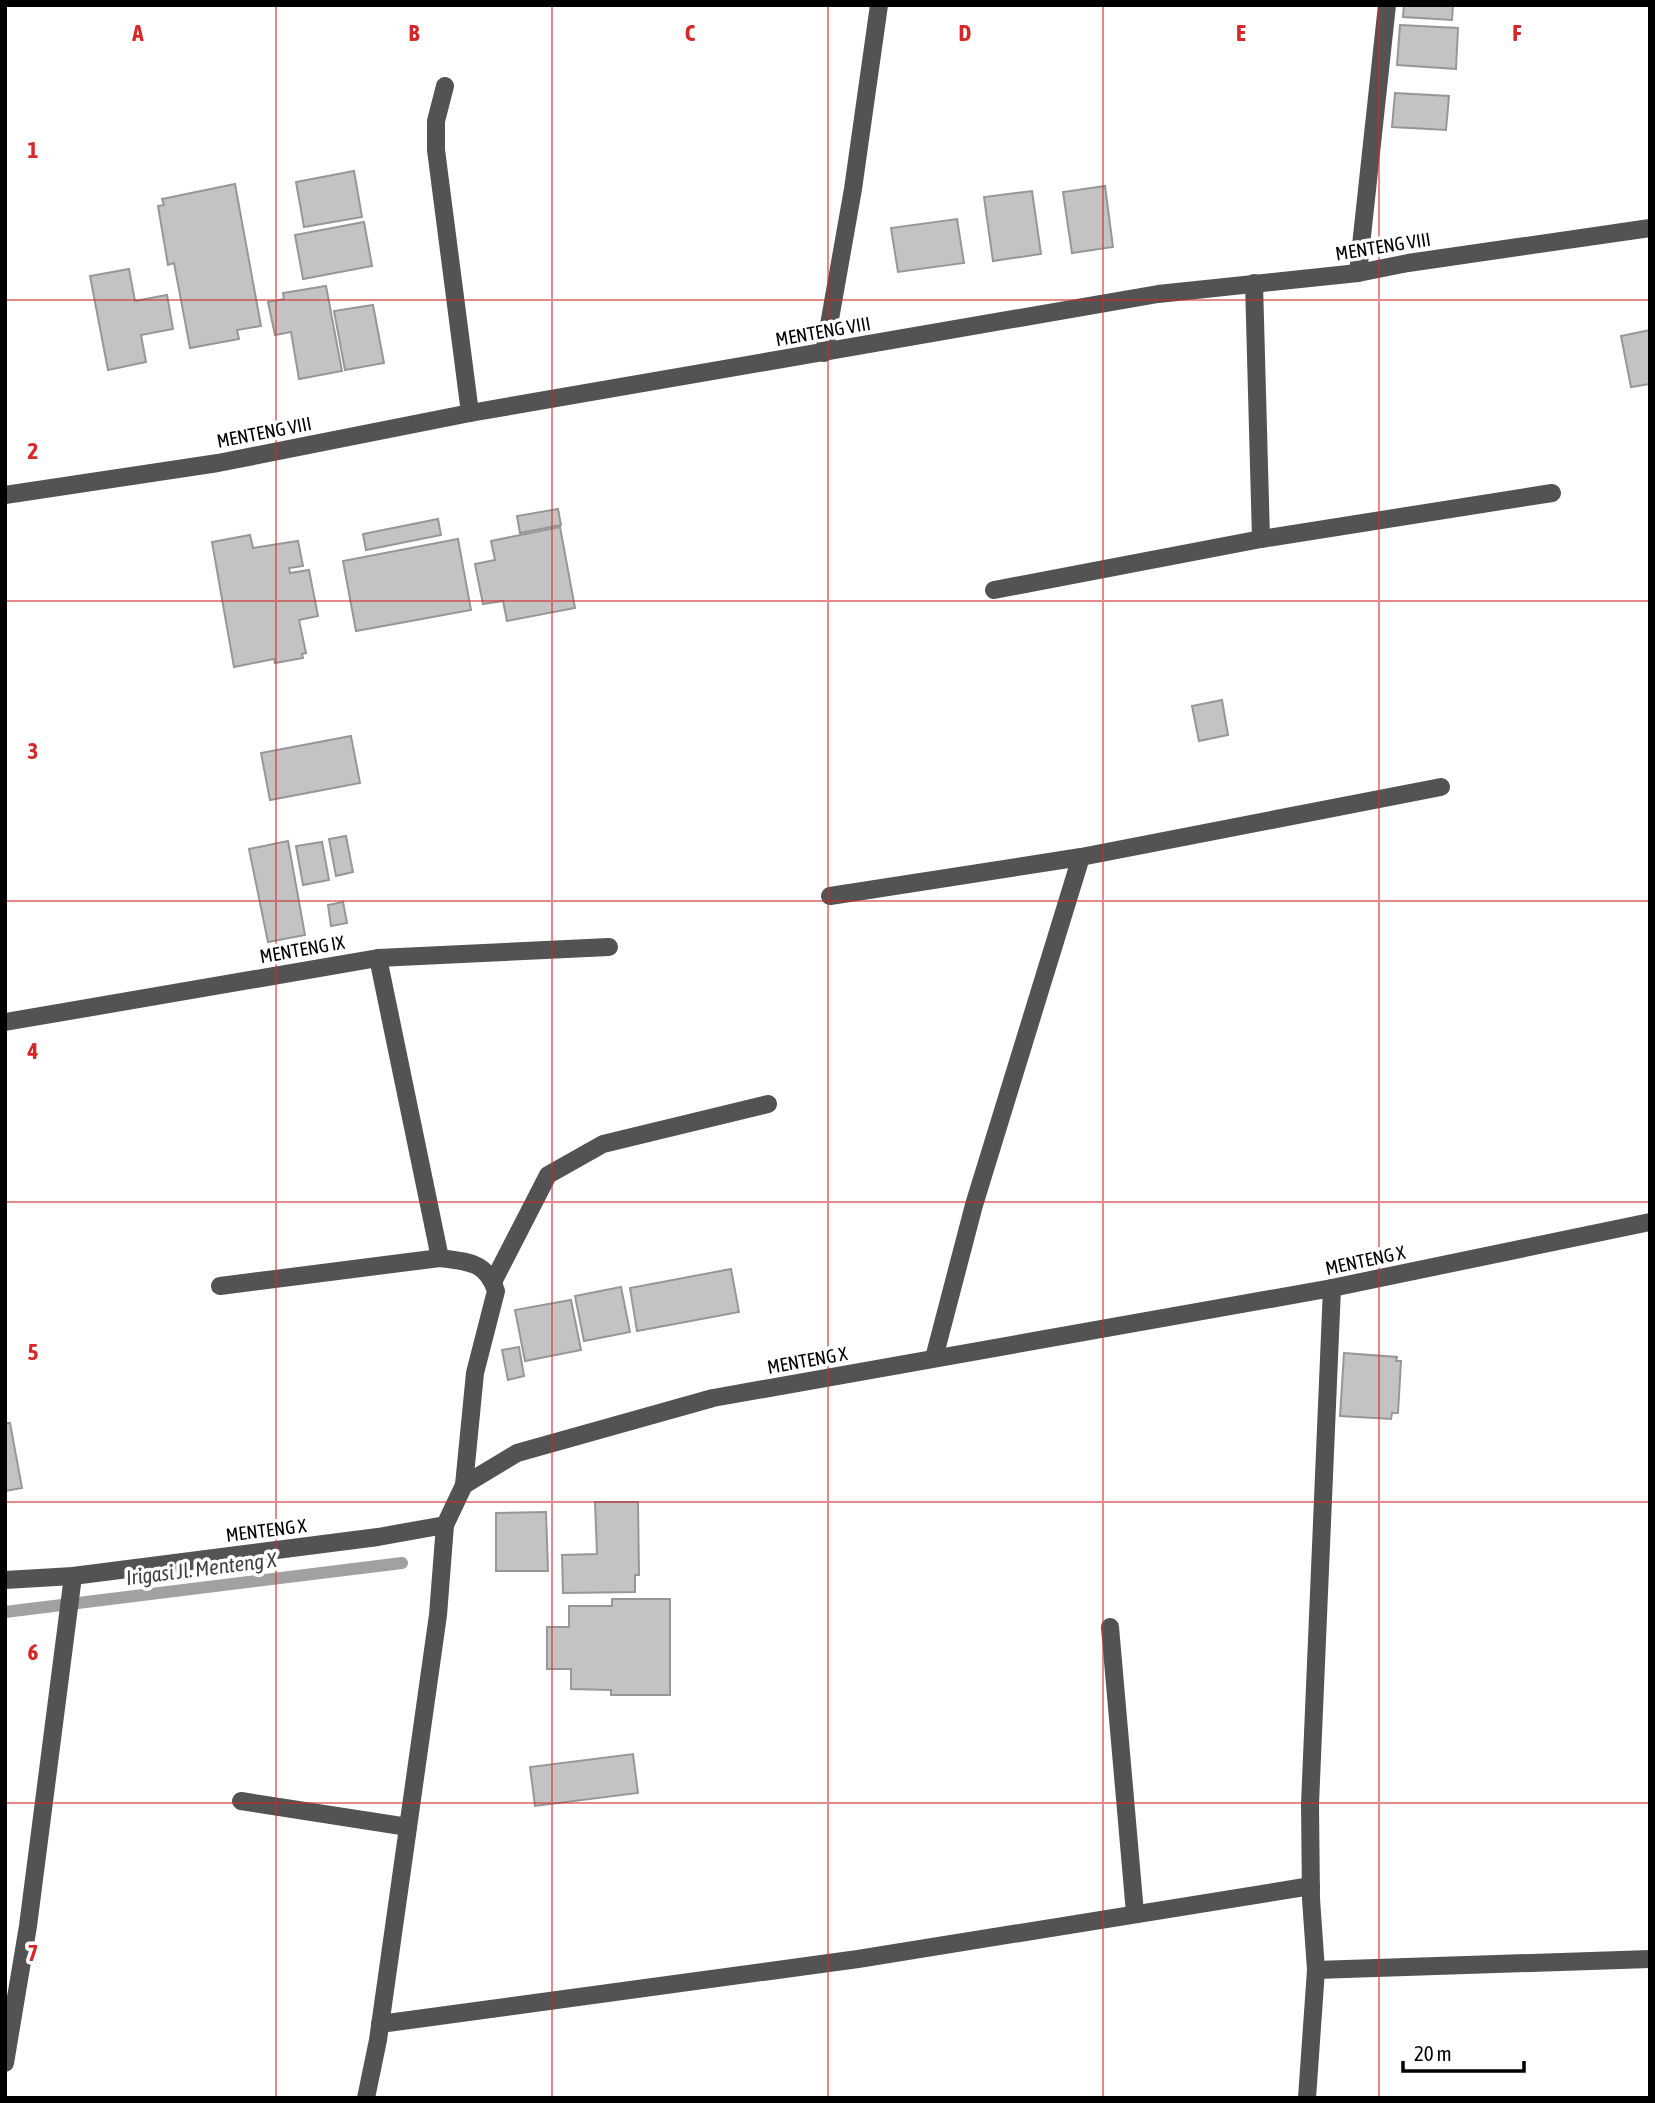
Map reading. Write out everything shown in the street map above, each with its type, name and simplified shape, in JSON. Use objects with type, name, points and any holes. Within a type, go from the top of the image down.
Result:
[{"type":"street","points":[[824,353],[853,189],[879,5]]},
{"type":"street","points":[[1358,273],[1387,5]]},
{"type":"street","points":[[446,86],[436,121],[436,150],[470,413]]},
{"type":"street","name":"MENTENG VIII","points":[[5,495],[218,463],[470,413],[1158,294],[1358,273],[1408,263],[1650,228]]},
{"type":"street","points":[[1254,283],[1261,539]]},
{"type":"street","points":[[994,590],[1261,539],[1552,493]]},
{"type":"street","points":[[830,896],[1081,857],[1441,787]]},
{"type":"street","points":[[934,1357],[974,1205],[1081,857]]},
{"type":"street","name":"MENTENG IX","points":[[5,1023],[378,958],[609,947]]},
{"type":"street","points":[[378,958],[440,1258]]},
{"type":"street","points":[[493,1282],[548,1175],[603,1144],[768,1104]]},
{"type":"street","name":"MENTENG X","points":[[464,1485],[517,1454],[713,1398],[1332,1288],[1650,1222]]},
{"type":"street","points":[[220,1286],[440,1258],[470,1262],[484,1268],[496,1291],[475,1373],[464,1485],[445,1525],[438,1615],[380,2024],[366,2098]]},
{"type":"street","points":[[1307,2098],[1316,1970],[1310,1804],[1332,1288]]},
{"type":"street","name":"MENTENG X","points":[[5,1580],[73,1576],[379,1537],[445,1525]]},
{"type":"street","points":[[5,2063],[28,1926],[73,1576]]},
{"type":"street","points":[[1110,1627],[1135,1913]]},
{"type":"street","points":[[241,1801],[408,1827]]},
{"type":"street","points":[[380,2024],[858,1959],[1311,1886]]},
{"type":"street","points":[[1316,1970],[1650,1959]]},
{"type":"building","points":[[1404,5],[1453,5],[1452,20],[1403,17]]},
{"type":"building","points":[[1400,25],[1458,28],[1456,69],[1397,65]]},
{"type":"building","points":[[1395,93],[1449,96],[1446,130],[1392,127]]},
{"type":"building","points":[[354,171],[362,217],[304,227],[296,182]]},
{"type":"building","points":[[235,184],[261,326],[237,330],[239,339],[190,348],[174,263],[168,265],[158,206],[164,205],[162,199]]},
{"type":"building","points":[[1105,186],[1113,247],[1072,253],[1063,192]]},
{"type":"building","points":[[1032,191],[1041,254],[993,261],[984,197]]},
{"type":"building","points":[[957,219],[964,263],[898,272],[891,228]]},
{"type":"building","points":[[364,222],[372,266],[303,279],[295,235]]},
{"type":"building","points":[[129,269],[135,301],[167,295],[173,329],[141,335],[146,362],[108,370],[90,276]]},
{"type":"building","points":[[326,286],[342,371],[299,379],[291,332],[275,335],[268,302],[284,299],[283,293]]},
{"type":"building","points":[[373,305],[384,363],[345,370],[334,311]]},
{"type":"building","points":[[1650,330],[1650,384],[1631,387],[1621,336]]},
{"type":"building","points":[[558,509],[561,525],[520,533],[517,516]]},
{"type":"building","points":[[438,519],[441,535],[366,550],[363,534]]},
{"type":"building","points":[[560,527],[575,608],[507,621],[503,601],[483,604],[475,564],[495,560],[491,541]]},
{"type":"building","points":[[250,535],[253,548],[298,541],[303,566],[289,568],[290,573],[309,570],[318,616],[299,620],[306,653],[302,654],[303,658],[275,663],[274,659],[234,667],[212,542]]},
{"type":"building","points":[[458,539],[471,610],[356,631],[343,561]]},
{"type":"building","points":[[1222,700],[1228,735],[1199,741],[1192,706]]},
{"type":"building","points":[[351,736],[360,783],[270,800],[261,753]]},
{"type":"building","points":[[346,836],[353,872],[336,876],[329,839]]},
{"type":"building","points":[[288,841],[305,935],[268,942],[249,849]]},
{"type":"building","points":[[322,842],[329,880],[303,885],[296,846]]},
{"type":"building","points":[[343,902],[347,923],[331,926],[328,905]]},
{"type":"building","points":[[731,1269],[739,1312],[637,1331],[630,1288]]},
{"type":"building","points":[[621,1287],[630,1332],[584,1341],[575,1296]]},
{"type":"building","points":[[571,1300],[581,1350],[525,1361],[515,1310]]},
{"type":"building","points":[[519,1347],[524,1376],[508,1380],[502,1350]]},
{"type":"building","points":[[1344,1353],[1397,1357],[1396,1361],[1401,1361],[1398,1413],[1392,1413],[1391,1419],[1340,1416]]},
{"type":"building","points":[[5,1423],[10,1423],[22,1488],[5,1491]]},
{"type":"building","points":[[595,1502],[638,1502],[639,1575],[635,1575],[635,1592],[563,1593],[562,1555],[597,1554]]},
{"type":"building","points":[[546,1512],[548,1571],[496,1571],[496,1513]]},
{"type":"building","points":[[612,1599],[670,1599],[670,1695],[611,1695],[611,1690],[571,1689],[571,1669],[547,1669],[547,1627],[569,1627],[569,1606],[612,1606]]},
{"type":"building","points":[[633,1754],[638,1793],[535,1806],[530,1767]]},
{"type":"waterway","name":"Irigasi Jl. Menteng X","points":[[5,1612],[402,1563]]}]
